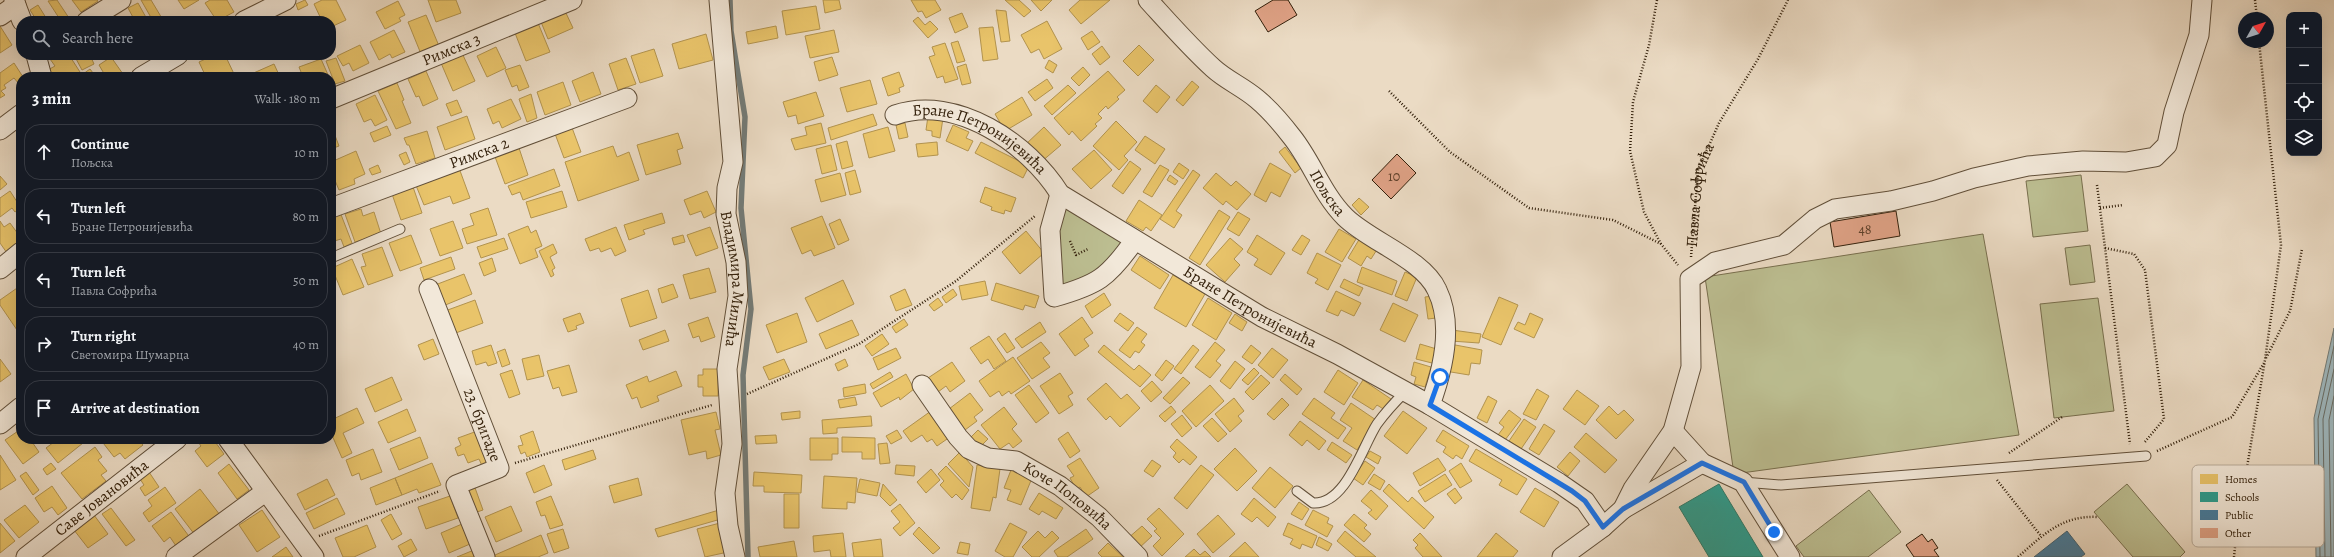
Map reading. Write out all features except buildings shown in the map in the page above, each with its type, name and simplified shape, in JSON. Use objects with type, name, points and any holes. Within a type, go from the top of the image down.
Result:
[{"type":"street","points":[[95,16],[121,0]]},
{"type":"street","points":[[254,16],[286,0]]},
{"type":"street","name":"Римска 3","points":[[336,97],[572,0]]},
{"type":"street","name":"Владимира Милића","points":[[718,0],[733,162],[727,188],[726,214],[736,262],[738,296],[728,369],[728,400],[732,444],[725,493],[728,526],[735,557]]},
{"type":"street","name":"Пољска","points":[[1148,0],[1214,69],[1258,99],[1292,137],[1332,202],[1346,218],[1407,260],[1426,275],[1437,289],[1445,321],[1444,348],[1440,377],[1430,405]]},
{"type":"street","points":[[1623,509],[1633,489],[1673,432],[1691,367],[1690,279],[1715,262],[1784,245],[1815,219],[1835,209],[1891,201],[1933,191],[1974,178],[2028,166],[2083,161],[2126,162],[2155,157],[2166,144],[2174,112],[2199,35],[2202,0]]},
{"type":"street","points":[[0,16],[18,9]]},
{"type":"street","points":[[37,60],[41,72]]},
{"type":"street","points":[[149,72],[170,60]]},
{"type":"street","name":"Римска 2","points":[[336,206],[627,98]]},
{"type":"street","name":"Бране Петронијевића","points":[[895,115],[906,111],[930,109],[952,112],[977,123],[1023,153],[1051,181],[1060,194],[1134,241],[1262,317],[1337,354],[1430,405],[1572,491],[1585,501],[1603,527]]},
{"type":"street","points":[[0,130],[16,118]]},
{"type":"street","points":[[1060,194],[1050,230],[1054,296],[1085,288],[1100,279],[1119,263],[1134,241]]},
{"type":"street","points":[[0,269],[16,256]]},
{"type":"street","name":"23. бригаде","points":[[429,290],[499,468],[456,485]]},
{"type":"street","name":"Коче Поповића","points":[[922,385],[958,437],[969,449],[988,458],[1016,461],[1060,486],[1099,517],[1138,557]]},
{"type":"street","points":[[0,424],[16,411]]},
{"type":"street","points":[[1673,432],[1702,463],[1744,482],[1790,557]]},
{"type":"street","name":"Саве Јовановића","points":[[26,557],[171,444]]},
{"type":"street","points":[[231,444],[264,492],[314,557]]},
{"type":"street","points":[[1562,557],[1603,527],[1623,509],[1702,463]]},
{"type":"street","points":[[456,485],[485,557]]},
{"type":"street","points":[[176,557],[264,492]]},
{"type":"lane","points":[[336,256],[400,229]]},
{"type":"lane","points":[[1296,491],[1312,503],[1322,503],[1333,498],[1350,476],[1376,426],[1405,392]]},
{"type":"lane","points":[[1744,482],[1781,485],[2146,456]]},
{"type":"path","points":[[1657,0],[1650,45],[1633,102],[1630,151],[1644,212],[1661,244],[1690,279]]},
{"type":"path","name":"Павла Софрића","points":[[1690,279],[1698,170],[1719,123],[1758,59],[1788,0]]},
{"type":"path","points":[[2255,0],[2256,12]]},
{"type":"path","points":[[2247,465],[2265,360],[2281,245],[2260,48]]},
{"type":"path","points":[[1389,91],[1450,152],[1529,208],[1613,220],[1661,244]]},
{"type":"path","points":[[2097,185],[2132,457]]},
{"type":"path","points":[[2100,208],[2123,205]]},
{"type":"path","points":[[755,392],[859,344],[956,281],[1037,214]]},
{"type":"path","points":[[2105,248],[2134,254],[2145,270],[2164,419],[2132,457]]},
{"type":"path","points":[[2146,456],[2232,417],[2265,360],[2290,311],[2302,249]]},
{"type":"path","points":[[499,468],[728,400]]},
{"type":"path","points":[[2041,536],[1986,468],[2062,417]]},
{"type":"path","points":[[302,542],[456,485]]},
{"type":"path","points":[[2018,557],[2041,536],[2073,518],[2098,517]]},
{"type":"path","points":[[2234,557],[2235,547]]},
{"type":"green space","points":[[2081,175],[2088,231],[2033,237],[2026,181]]},
{"type":"green space","points":[[1068,209],[1123,243],[1102,269],[1067,287],[1062,285],[1056,229],[1063,210]]},
{"type":"green space","points":[[1983,234],[2019,435],[1734,474],[1705,277]]},
{"type":"green space","points":[[2090,245],[2095,282],[2070,285],[2065,248]]},
{"type":"green space","points":[[2098,298],[2114,411],[2054,418],[2040,304]]},
{"type":"green space","points":[[2127,484],[2185,552],[2180,557],[2133,557],[2094,512]]},
{"type":"green space","points":[[1869,490],[1901,532],[1868,557],[1804,557],[1796,546]]},
{"type":"water","points":[[2334,328],[2334,557],[2316,557],[2316,547],[2324,547],[2324,465],[2315,465],[2314,418]]},
{"type":"waterway","points":[[730,0],[731,31],[745,117],[741,208],[751,309],[743,375],[748,557]]},
{"type":"route","points":[[1440,377],[1430,405],[1572,491],[1585,501],[1603,527],[1623,509],[1654,493],[1702,463],[1744,482],[1774,532]]}]
